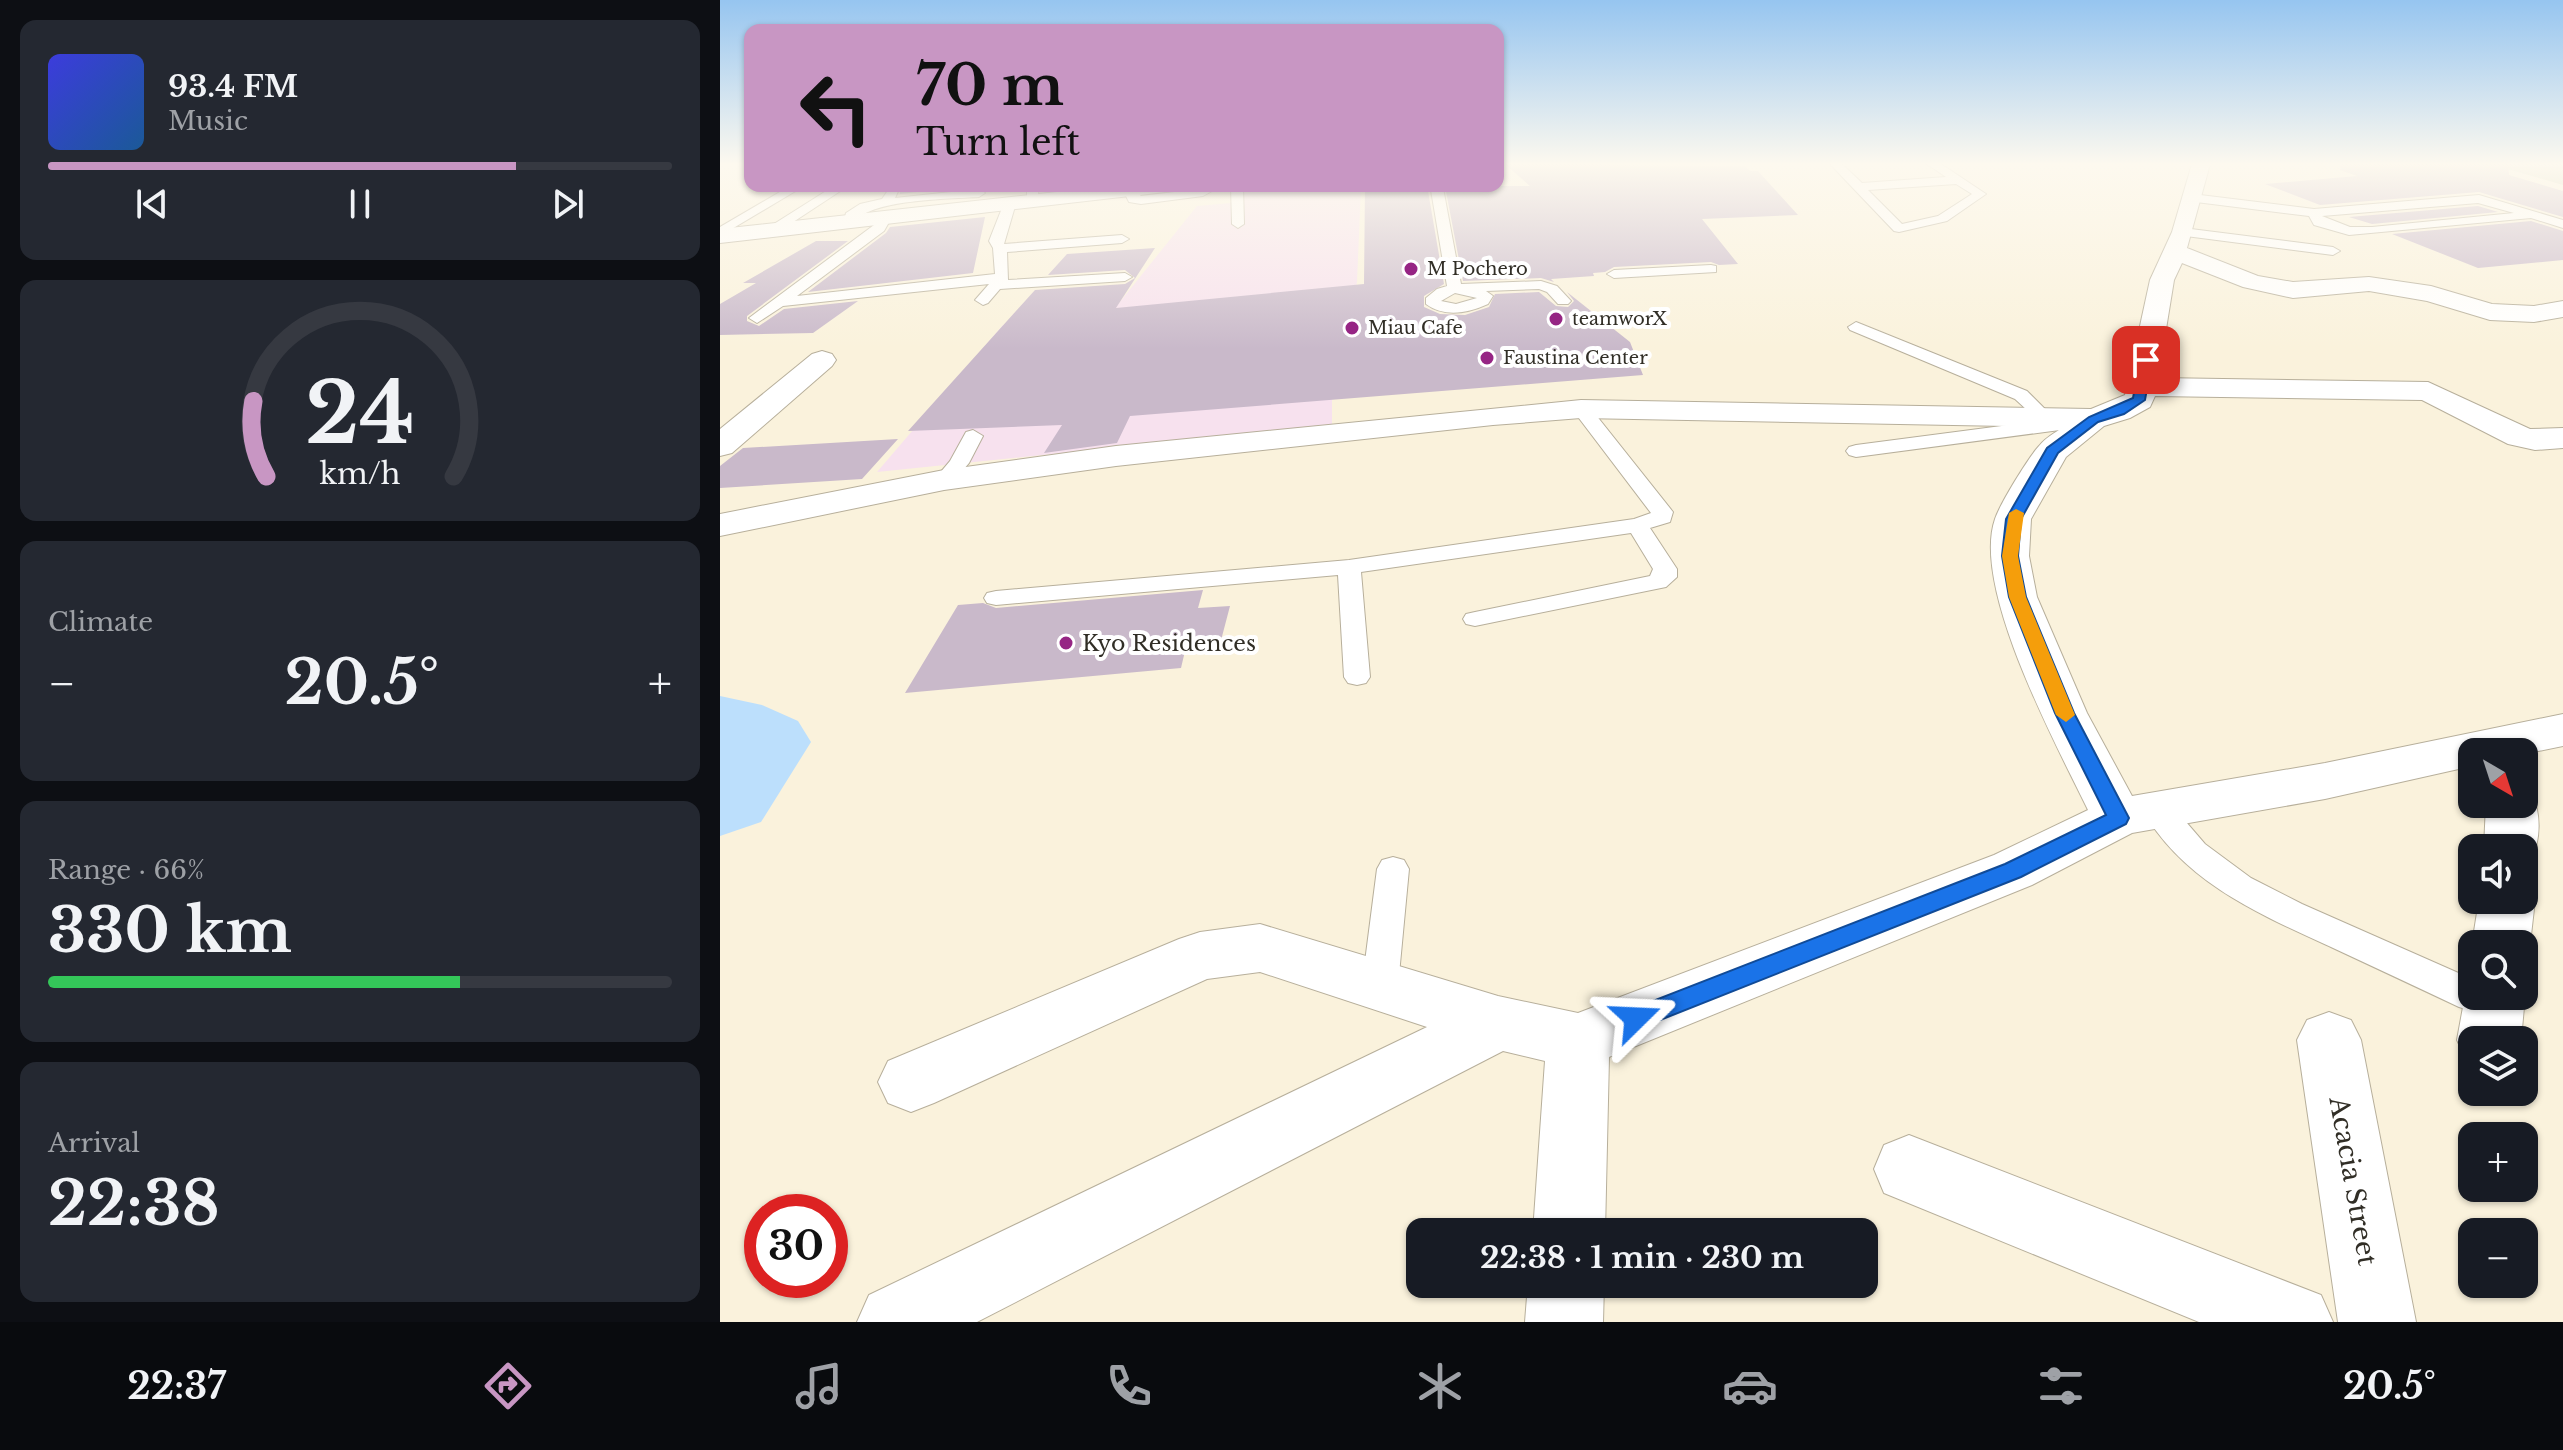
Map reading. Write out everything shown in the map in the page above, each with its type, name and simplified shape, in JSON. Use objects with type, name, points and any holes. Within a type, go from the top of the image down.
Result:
[{"type":"street","points":[[720,234],[804,226]]},
{"type":"street","points":[[720,525],[944,480],[1295,436],[1581,409],[2093,419],[2119,411],[2139,400],[2162,280],[2183,226]]},
{"type":"street","points":[[2178,242],[2252,282],[2293,290],[2369,284],[2431,294],[2490,312],[2534,314],[2563,309]]},
{"type":"street","points":[[720,446],[822,360]]},
{"type":"street","points":[[2141,387],[2304,391],[2418,389],[2439,394],[2520,437],[2535,440],[2563,438]]},
{"type":"street","points":[[2093,419],[2052,451],[2013,519],[2010,556],[2017,597],[2058,698],[2138,814]]},
{"type":"street","points":[[911,1082],[1200,956],[1260,948],[1498,1023],[1578,1041],[2013,870],[2138,814],[2541,738]]},
{"type":"street","points":[[896,1322],[1498,1023]]},
{"type":"street","name":"Acacia Street","points":[[2329,1040],[2377,1322]]},
{"type":"street","points":[[1570,1218],[1578,1041]]},
{"type":"street","points":[[1909,1169],[2268,1317]]},
{"type":"street","points":[[1564,1322],[1565,1298]]},
{"type":"lane","points":[[773,229],[778,226]]},
{"type":"lane","points":[[757,318],[880,226]]},
{"type":"lane","points":[[983,300],[1000,282],[1000,248],[996,241],[1002,226]]},
{"type":"lane","points":[[1444,226],[1455,288],[1541,285],[1552,289],[1563,301]]},
{"type":"lane","points":[[1897,226],[1919,226]]},
{"type":"lane","points":[[2336,226],[2349,231],[2426,226]]},
{"type":"lane","points":[[1000,248],[1122,239]]},
{"type":"lane","points":[[2178,242],[2333,251]]},
{"type":"lane","points":[[1614,274],[1711,269]]},
{"type":"lane","points":[[781,302],[1000,282],[1125,277]]},
{"type":"lane","points":[[1856,327],[2021,395],[2041,416]]},
{"type":"lane","points":[[996,598],[1349,567],[1637,525],[1662,517],[1662,512],[1581,409]]},
{"type":"lane","points":[[1856,451],[2093,419]]},
{"type":"lane","points":[[944,480],[959,463],[973,436]]},
{"type":"lane","points":[[1475,619],[1658,582],[1665,577],[1665,569],[1637,525]]},
{"type":"lane","points":[[1349,567],[1357,677]]},
{"type":"lane","points":[[2138,814],[2172,832],[2227,880],[2262,901],[2458,995]]},
{"type":"lane","points":[[1380,985],[1393,869]]},
{"type":"shaded area","points":[[1181,226],[1359,226],[1357,282],[1332,400],[1332,425],[877,472],[1003,325],[1115,308]]},
{"type":"building","points":[[983,226],[973,273],[808,292],[886,233],[890,227]]},
{"type":"building","points":[[1365,226],[1434,226],[1444,284],[1424,296],[1424,307],[1440,314],[1465,315],[1489,307],[1495,294],[1539,292],[1556,306],[1568,307],[1574,301],[1567,292],[1630,342],[1643,375],[1130,416],[1117,443],[1044,453],[1062,425],[908,431],[1035,290],[1125,284],[1135,278],[1125,270],[1048,275],[1067,254],[1155,248],[1116,308],[1364,284]]},
{"type":"building","points":[[1453,226],[1707,226],[1738,264],[1719,265],[1711,262],[1614,267],[1593,273],[1594,276],[1551,279],[1554,282],[1541,278],[1463,281]]},
{"type":"building","points":[[2481,226],[2546,226],[2563,231],[2563,260],[2478,268],[2392,234]]},
{"type":"building","points":[[816,241],[848,241],[747,316],[747,321],[759,326],[784,309],[858,301],[813,333],[720,335],[720,304],[756,283],[743,283]]},
{"type":"building","points":[[898,439],[862,479],[720,488],[720,466],[743,448]]},
{"type":"building","name":"Kyo Residences","points":[[1203,590],[1198,608],[1230,606],[1219,648],[1185,651],[1181,668],[905,693],[958,605],[983,603],[996,608]]},
{"type":"waterway","points":[[720,724],[732,725],[767,742],[728,799],[720,803]]},
{"type":"slow traffic","points":[[2016,513],[2010,556],[2017,597],[2066,715]]},
{"type":"place","name":"M Pochero","points":[[1411,269]]},
{"type":"place","name":"teamworX","points":[[1556,319]]},
{"type":"place","name":"Miau Cafe","points":[[1352,328]]},
{"type":"place","name":"Faustina Center","points":[[1487,358]]},
{"type":"place","name":"Kyo Residences","points":[[1066,643]]},
{"type":"route","points":[[1636,1018],[2013,870],[2118,818],[2064,713],[2017,597],[2010,556],[2013,519],[2052,451],[2093,419],[2119,411],[2139,400],[2146,360]]}]
